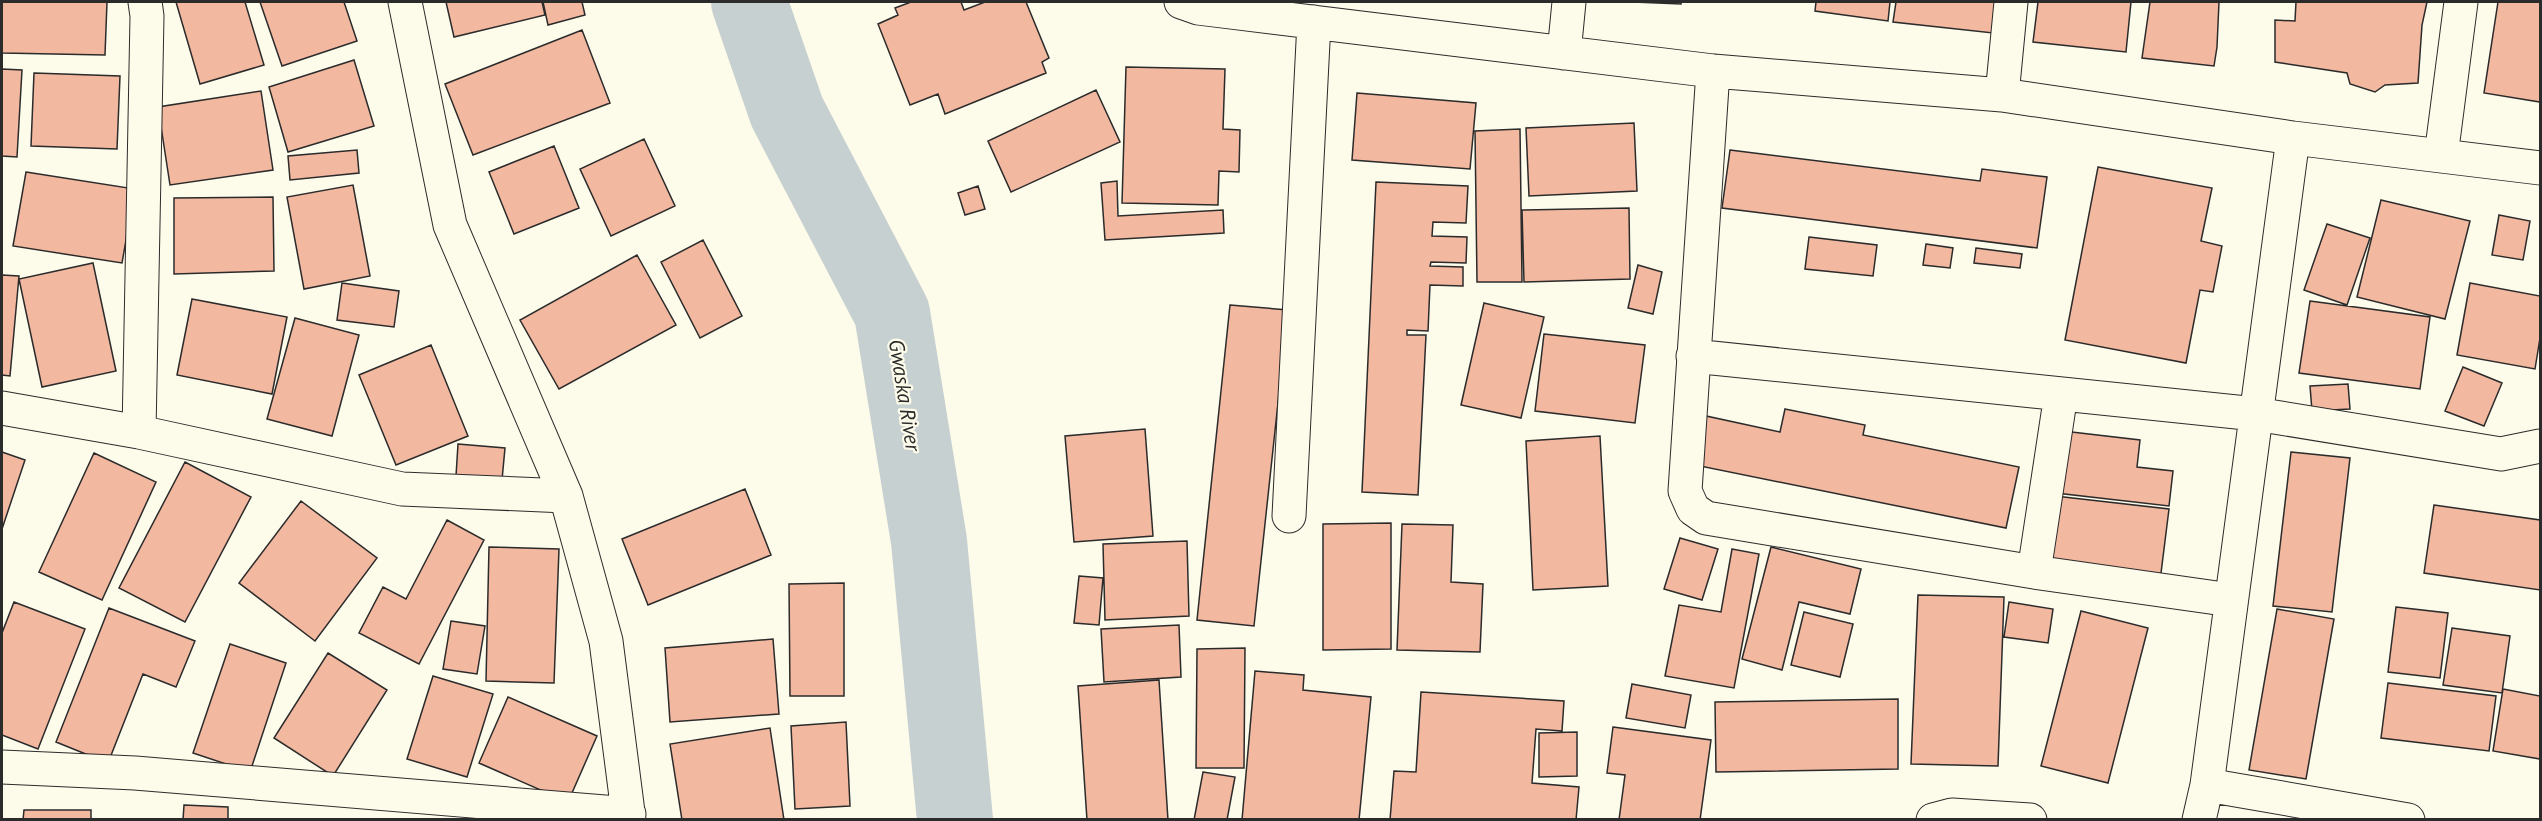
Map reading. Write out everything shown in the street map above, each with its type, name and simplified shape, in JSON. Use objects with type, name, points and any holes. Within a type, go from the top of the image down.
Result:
[{"type":"street","points":[[139,432],[147,28],[145,2]]},
{"type":"street","points":[[2,767],[135,773],[629,817],[606,641],[566,496],[450,225],[405,2]]},
{"type":"street","points":[[1181,2],[1198,8],[1713,71],[2002,95],[2293,138],[2541,168]]},
{"type":"street","points":[[1563,53],[1569,2]]},
{"type":"street","points":[[2002,95],[2012,2]]},
{"type":"street","points":[[2441,156],[2461,2]]},
{"type":"street","points":[[1288,516],[1314,22]]},
{"type":"street","points":[[1713,71],[1685,491],[1687,501],[1698,515],[2034,572],[2231,600]]},
{"type":"street","points":[[2199,819],[2207,785],[2293,138]]},
{"type":"street","points":[[1693,356],[2256,414],[2501,454],[2541,446]]},
{"type":"street","points":[[2034,572],[2061,394]]},
{"type":"street","points":[[2,408],[139,432],[402,489],[566,496]]},
{"type":"street","points":[[2207,785],[2408,819]]},
{"type":"street","points":[[1933,819],[1952,815],[2030,819]]},
{"type":"building","points":[[2,2],[107,2],[105,55],[2,53]]},
{"type":"building","points":[[176,2],[245,2],[264,65],[200,84]]},
{"type":"building","points":[[260,2],[344,2],[357,41],[282,66]]},
{"type":"building","points":[[446,2],[542,2],[545,15],[454,37]]},
{"type":"building","points":[[543,2],[582,2],[585,15],[548,25]]},
{"type":"building","points":[[911,2],[961,2],[964,10],[985,2],[1026,2],[1049,58],[1042,62],[1046,73],[945,114],[938,94],[910,105],[878,24],[898,15],[895,8]]},
{"type":"building","points":[[1633,2],[1681,2],[1681,4]]},
{"type":"building","points":[[1816,2],[1890,2],[1888,21],[1815,11]]},
{"type":"building","points":[[1896,2],[1996,2],[1993,33],[1893,22]]},
{"type":"building","points":[[2038,2],[2131,2],[2126,52],[2033,42]]},
{"type":"building","points":[[2150,2],[2219,2],[2214,66],[2142,58]]},
{"type":"building","points":[[2296,2],[2427,2],[2422,25],[2418,83],[2385,85],[2375,92],[2350,84],[2347,73],[2275,62],[2275,20],[2295,21]]},
{"type":"building","points":[[2498,2],[2540,2],[2540,102],[2484,93]]},
{"type":"building","points":[[582,30],[610,103],[473,155],[445,84]]},
{"type":"building","points":[[354,60],[374,126],[288,152],[269,87]]},
{"type":"building","points":[[1126,67],[1225,69],[1223,129],[1240,130],[1239,172],[1219,171],[1218,205],[1122,203]]},
{"type":"building","points":[[2,69],[22,70],[17,157],[2,156]]},
{"type":"building","points":[[34,73],[120,76],[117,149],[31,146]]},
{"type":"building","points":[[1096,90],[1120,142],[1011,192],[988,141]]},
{"type":"building","points":[[261,91],[273,170],[170,185],[158,107]]},
{"type":"building","points":[[1357,93],[1476,103],[1470,169],[1352,160]]},
{"type":"building","points":[[1634,123],[1637,191],[1529,196],[1526,128]]},
{"type":"building","points":[[1520,129],[1522,282],[1477,282],[1475,131]]},
{"type":"building","points":[[644,139],[675,206],[611,236],[580,169]]},
{"type":"building","points":[[554,146],[579,208],[514,234],[489,172]]},
{"type":"building","points":[[357,150],[359,173],[290,180],[288,156]]},
{"type":"building","points":[[1730,150],[1980,181],[1982,169],[2047,177],[2037,248],[1722,208]]},
{"type":"building","points":[[2098,167],[2212,188],[2201,241],[2222,246],[2213,292],[2200,290],[2186,363],[2065,340]]},
{"type":"building","points":[[26,172],[135,189],[122,263],[13,246]]},
{"type":"building","points":[[1117,181],[1118,216],[1223,210],[1224,233],[1105,240],[1101,183]]},
{"type":"building","points":[[1376,182],[1468,186],[1466,223],[1433,222],[1432,236],[1467,237],[1466,263],[1431,262],[1430,266],[1463,267],[1463,286],[1430,285],[1428,331],[1407,330],[1407,335],[1426,335],[1418,495],[1362,492]]},
{"type":"building","points":[[353,185],[370,276],[304,289],[287,197]]},
{"type":"building","points":[[978,186],[985,209],[965,215],[958,193]]},
{"type":"building","points":[[273,197],[274,271],[174,274],[174,198]]},
{"type":"building","points":[[2381,200],[2470,221],[2445,319],[2357,297]]},
{"type":"building","points":[[1629,208],[1630,279],[1524,282],[1522,210]]},
{"type":"building","points":[[2499,215],[2530,221],[2523,260],[2492,255]]},
{"type":"building","points":[[2327,224],[2370,238],[2347,305],[2304,290]]},
{"type":"building","points":[[1809,237],[1877,245],[1873,276],[1805,269]]},
{"type":"building","points":[[703,240],[742,316],[700,338],[661,262]]},
{"type":"building","points":[[1926,244],[1953,248],[1950,268],[1923,265]]},
{"type":"building","points":[[1976,248],[2022,254],[2020,268],[1974,263]]},
{"type":"building","points":[[637,255],[676,325],[559,389],[520,320]]},
{"type":"building","points":[[93,263],[116,371],[42,387],[19,279]]},
{"type":"building","points":[[1638,265],[1662,272],[1653,314],[1628,308]]},
{"type":"building","points":[[2,275],[19,276],[10,376],[2,375]]},
{"type":"building","points":[[342,283],[399,291],[394,327],[337,320]]},
{"type":"building","points":[[2470,283],[2540,296],[2540,338],[2535,369],[2457,355]]},
{"type":"building","points":[[192,299],[287,317],[272,394],[177,375]]},
{"type":"building","points":[[2310,301],[2430,317],[2420,389],[2299,373]]},
{"type":"building","points":[[1484,303],[1544,317],[1521,418],[1461,405]]},
{"type":"building","points":[[1230,305],[1288,310],[1254,626],[1197,620]]},
{"type":"building","points":[[295,318],[359,335],[332,436],[267,419]]},
{"type":"building","points":[[1544,334],[1645,345],[1635,423],[1535,411]]},
{"type":"building","points":[[431,345],[468,436],[396,465],[359,375]]},
{"type":"building","points":[[2463,367],[2502,383],[2484,426],[2445,411]]},
{"type":"building","points":[[2348,384],[2350,409],[2312,411],[2310,386]]},
{"type":"building","points":[[1785,409],[1865,425],[1863,435],[2019,467],[2006,528],[1695,465],[1706,416],[1780,432]]},
{"type":"building","points":[[1145,429],[1153,536],[1074,542],[1065,436]]},
{"type":"building","points":[[2063,431],[2140,440],[2137,467],[2173,471],[2169,506],[2056,493]]},
{"type":"building","points":[[1600,436],[1608,586],[1533,590],[1526,441]]},
{"type":"building","points":[[458,444],[505,448],[502,480],[456,476]]},
{"type":"building","points":[[2,452],[25,460],[2,529]]},
{"type":"building","points":[[2291,452],[2350,458],[2332,612],[2273,606]]},
{"type":"building","points":[[94,453],[156,482],[102,600],[39,572]]},
{"type":"building","points":[[185,462],[251,497],[185,622],[119,588]]},
{"type":"building","points":[[745,489],[771,555],[648,605],[622,539]]},
{"type":"building","points":[[2055,496],[2169,509],[2160,581],[2047,561]]},
{"type":"building","points":[[301,501],[377,558],[315,641],[239,583]]},
{"type":"building","points":[[2434,505],[2540,520],[2540,590],[2424,573]]},
{"type":"building","points":[[447,520],[484,540],[419,664],[359,633],[383,587],[406,599]]},
{"type":"building","points":[[1391,523],[1391,649],[1323,650],[1323,524]]},
{"type":"building","points":[[1402,524],[1453,525],[1451,582],[1483,584],[1480,652],[1397,650]]},
{"type":"building","points":[[1680,538],[1718,549],[1702,600],[1664,589]]},
{"type":"building","points":[[1187,541],[1189,616],[1105,620],[1103,544]]},
{"type":"building","points":[[489,547],[559,549],[554,683],[486,681]]},
{"type":"building","points":[[1771,547],[1861,569],[1850,614],[1799,602],[1782,670],[1742,659]]},
{"type":"building","points":[[1732,549],[1759,554],[1734,688],[1665,676],[1679,605],[1721,612]]},
{"type":"building","points":[[1079,576],[1103,578],[1099,625],[1074,623]]},
{"type":"building","points":[[844,583],[844,696],[790,696],[789,584]]},
{"type":"building","points":[[1918,595],[2004,597],[1998,766],[1911,764]]},
{"type":"building","points":[[14,602],[85,629],[38,749],[2,735],[2,633]]},
{"type":"building","points":[[2009,602],[2053,609],[2048,643],[2004,637]]},
{"type":"building","points":[[2396,607],[2448,613],[2440,678],[2388,672]]},
{"type":"building","points":[[109,608],[195,641],[176,687],[143,674],[108,763],[56,742]]},
{"type":"building","points":[[2277,609],[2334,619],[2306,779],[2249,770]]},
{"type":"building","points":[[2081,611],[2148,628],[2108,783],[2041,766]]},
{"type":"building","points":[[1804,612],[1853,624],[1840,677],[1791,665]]},
{"type":"building","points":[[451,621],[485,626],[477,674],[443,669]]},
{"type":"building","points":[[1179,625],[1181,677],[1104,682],[1101,629]]},
{"type":"building","points":[[2452,628],[2510,636],[2502,693],[2443,685]]},
{"type":"building","points":[[773,639],[779,714],[670,722],[665,648]]},
{"type":"building","points":[[230,644],[286,663],[250,772],[193,753]]},
{"type":"building","points":[[1245,648],[1244,768],[1196,768],[1197,649]]},
{"type":"building","points":[[328,653],[387,690],[333,776],[274,738]]},
{"type":"building","points":[[1255,671],[1304,675],[1303,690],[1371,697],[1359,820],[1242,820]]},
{"type":"building","points":[[433,676],[493,694],[467,777],[407,759]]},
{"type":"building","points":[[1159,680],[1168,820],[1087,820],[1078,686]]},
{"type":"building","points":[[2388,683],[2496,696],[2489,751],[2381,738]]},
{"type":"building","points":[[1632,684],[1691,695],[1685,728],[1626,718]]},
{"type":"building","points":[[2503,689],[2540,696],[2540,759],[2493,751]]},
{"type":"building","points":[[1421,692],[1564,701],[1562,731],[1536,729],[1532,783],[1579,787],[1576,820],[1390,820],[1394,771],[1416,772]]},
{"type":"building","points":[[508,697],[597,736],[568,802],[479,763]]},
{"type":"building","points":[[1898,699],[1898,769],[1716,772],[1715,702]]},
{"type":"building","points":[[846,722],[850,806],[795,809],[791,726]]},
{"type":"building","points":[[1613,727],[1711,740],[1700,820],[1619,820],[1625,775],[1607,773]]},
{"type":"building","points":[[770,728],[784,820],[682,820],[670,744]]},
{"type":"building","points":[[1577,732],[1577,776],[1539,777],[1539,733]]},
{"type":"building","points":[[1203,772],[1235,777],[1227,820],[1194,820]]},
{"type":"building","points":[[184,805],[228,807],[228,820],[183,820]]},
{"type":"building","points":[[24,810],[91,810],[91,820],[23,820]]},
{"type":"waterway","name":"Gwaska River","points":[[749,2],[787,112],[892,313],[929,541],[955,820]]}]
